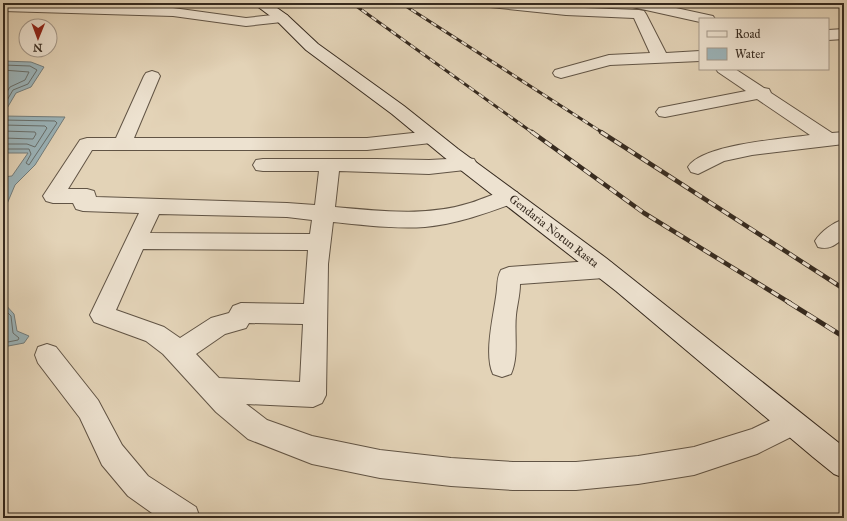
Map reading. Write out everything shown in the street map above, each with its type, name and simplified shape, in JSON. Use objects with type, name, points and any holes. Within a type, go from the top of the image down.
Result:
[{"type":"street","name":"Gendaria Notun Rasta","points":[[260,3],[282,18],[312,47],[398,110],[431,137],[604,269],[791,423],[844,464]]},
{"type":"street","points":[[471,3],[488,3]]},
{"type":"street","points":[[493,3],[573,12],[639,14],[660,57]]},
{"type":"street","points":[[633,3],[689,9],[706,18]]},
{"type":"street","points":[[3,7],[173,12],[246,22],[282,18]]},
{"type":"street","points":[[829,35],[844,34]]},
{"type":"street","points":[[561,74],[609,60],[699,56]]},
{"type":"street","points":[[726,70],[762,94],[836,138]]},
{"type":"street","points":[[122,144],[152,76]]},
{"type":"street","points":[[665,112],[762,94]]},
{"type":"street","points":[[431,137],[367,144],[87,144],[53,196],[87,196],[83,204],[287,210],[391,220],[426,219],[470,211],[510,197]]},
{"type":"street","points":[[698,167],[719,156],[752,149],[836,138]]},
{"type":"street","points":[[263,165],[429,167],[467,164]]},
{"type":"street","points":[[212,390],[313,395],[317,264],[330,165]]},
{"type":"street","points":[[152,206],[102,314],[154,334],[172,346],[224,403],[258,430],[312,450],[380,464],[451,472],[513,476],[576,476],[638,470],[694,461],[757,441],[791,423]]},
{"type":"street","points":[[826,241],[844,227]]},
{"type":"street","points":[[136,241],[320,242]]},
{"type":"street","points":[[502,366],[504,315],[508,297],[509,276],[604,269]]},
{"type":"street","points":[[178,353],[219,325],[238,321],[240,313],[315,314]]},
{"type":"street","points":[[47,355],[89,409],[112,455],[138,486],[185,518]]},
{"type":"water","points":[[3,61],[31,62],[44,67],[31,87],[16,93],[3,115]]},
{"type":"water","points":[[3,116],[65,117],[35,165],[15,185],[4,211],[3,242],[3,177],[12,176],[28,153],[3,153]]},
{"type":"water","points":[[3,302],[14,314],[17,331],[29,336],[24,343],[3,347]]},
{"type":"railway","points":[[352,3],[533,133]]},
{"type":"railway","points":[[401,3],[603,133]]},
{"type":"railway","points":[[532,132],[644,213],[790,303]]},
{"type":"railway","points":[[601,132],[844,289]]},
{"type":"railway","points":[[788,302],[844,337]]}]
